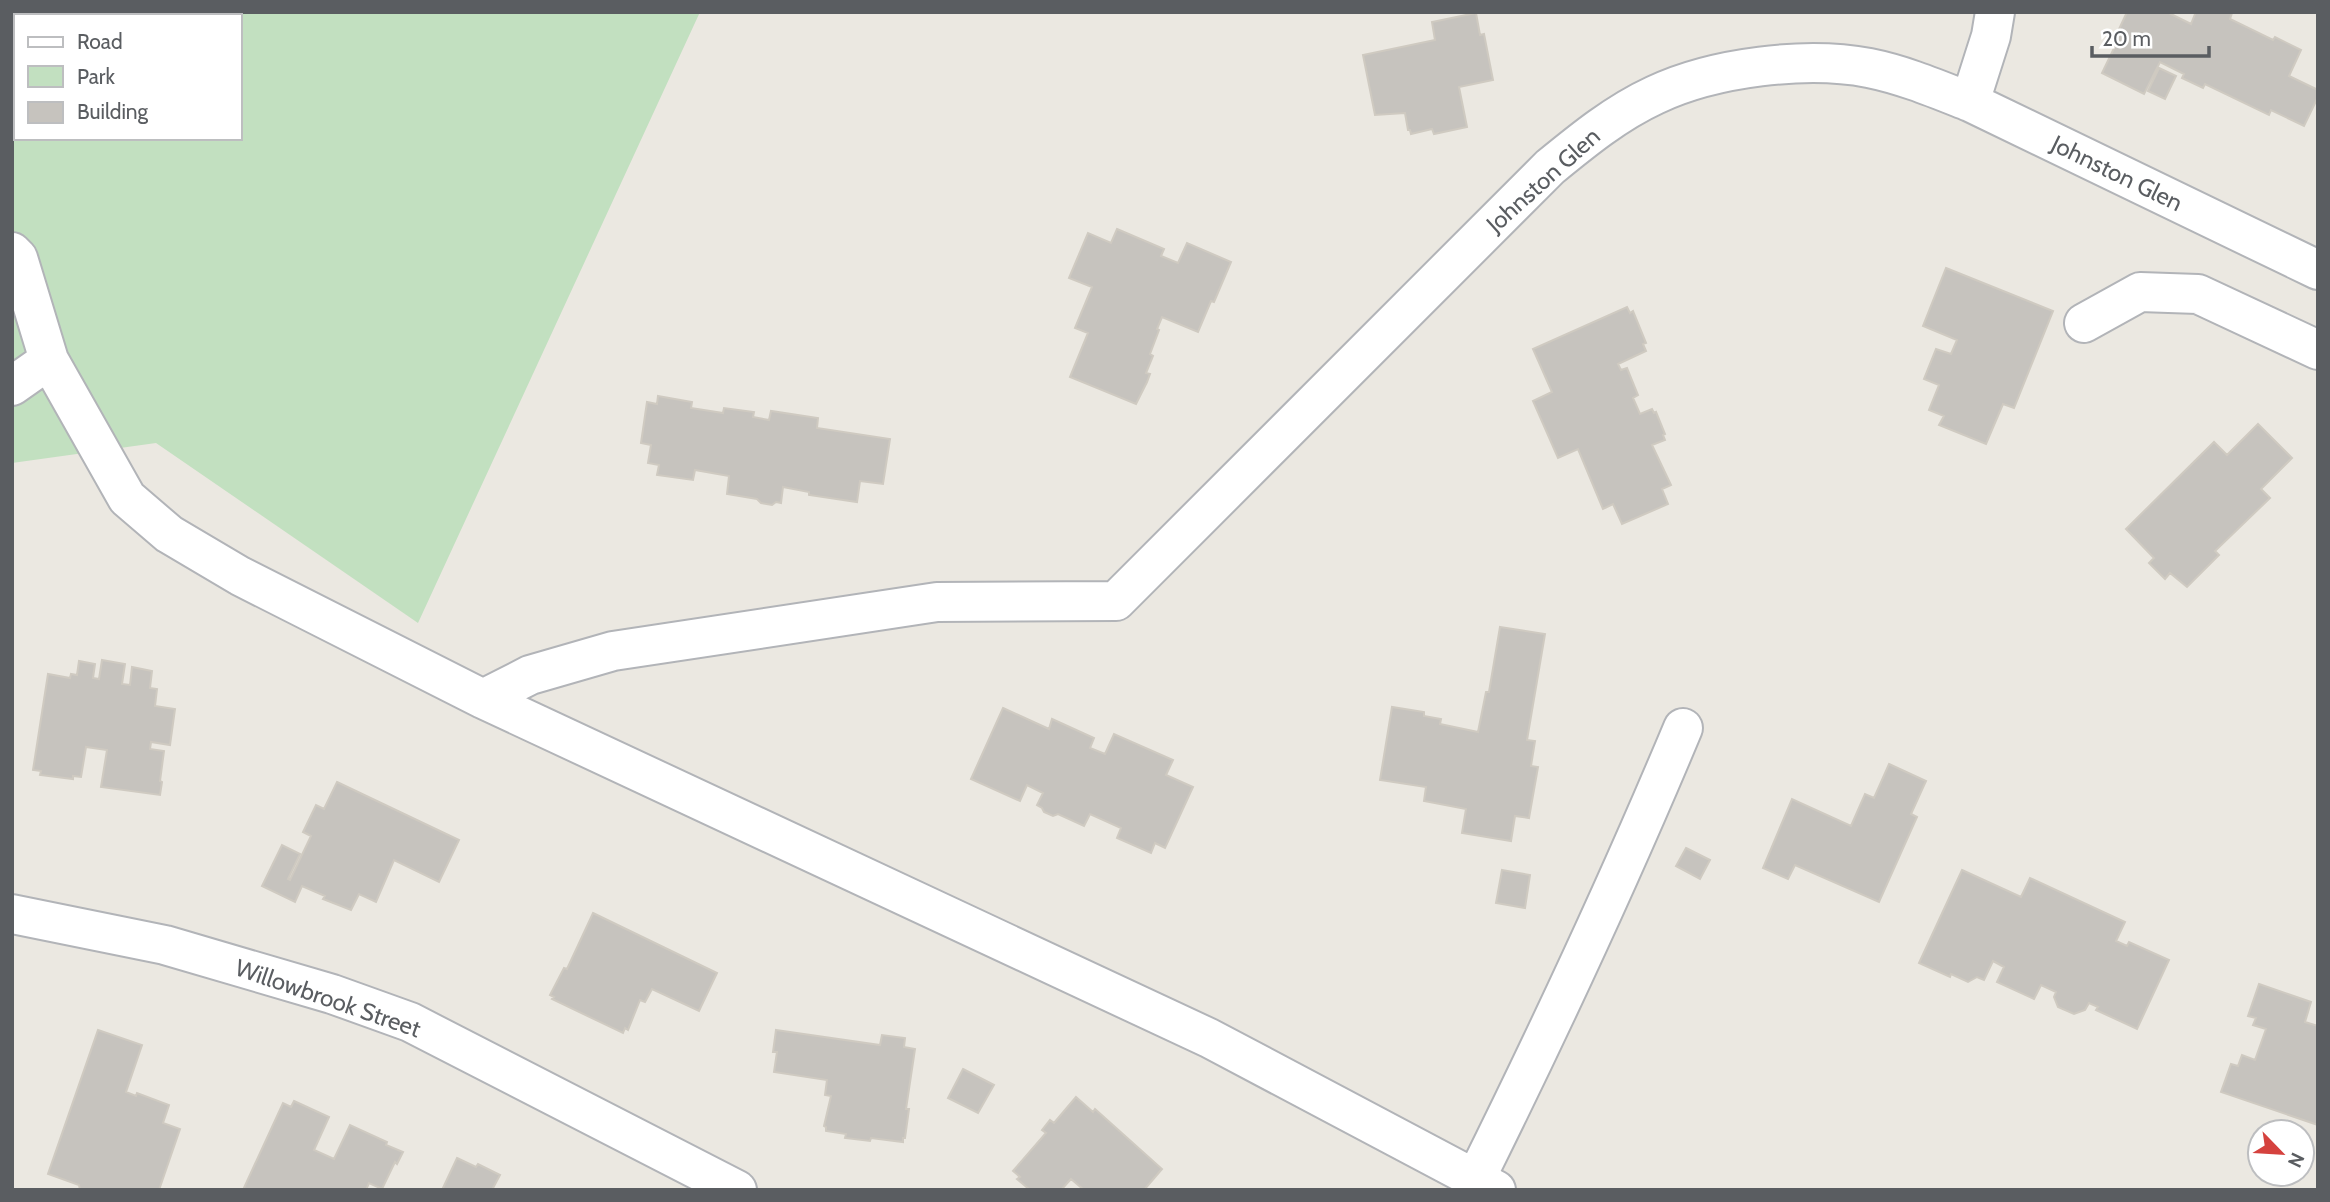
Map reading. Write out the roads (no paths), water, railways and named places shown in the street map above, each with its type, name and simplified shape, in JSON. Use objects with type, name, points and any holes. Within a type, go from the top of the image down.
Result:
[{"type":"street","points":[[1970,102],[1992,36],[1995,12]]},
{"type":"street","name":"Johnston Glen","points":[[483,699],[530,675],[627,649],[937,602],[1116,601],[1550,167],[1597,128],[1656,94],[1711,76],[1764,66],[1816,61],[1869,68],[1914,80],[1970,102],[2318,270]]},
{"type":"street","points":[[12,253],[18,258],[49,360],[127,498],[169,534],[240,576],[483,699],[1209,1038],[1485,1185],[1539,1050],[1624,869],[1683,728]]},
{"type":"street","points":[[2084,323],[2140,292],[2198,294],[2318,350]]},
{"type":"street","points":[[12,386],[49,360]]},
{"type":"street","name":"Willowbrook Street","points":[[12,914],[165,945],[332,994],[410,1022],[737,1190]]}]
